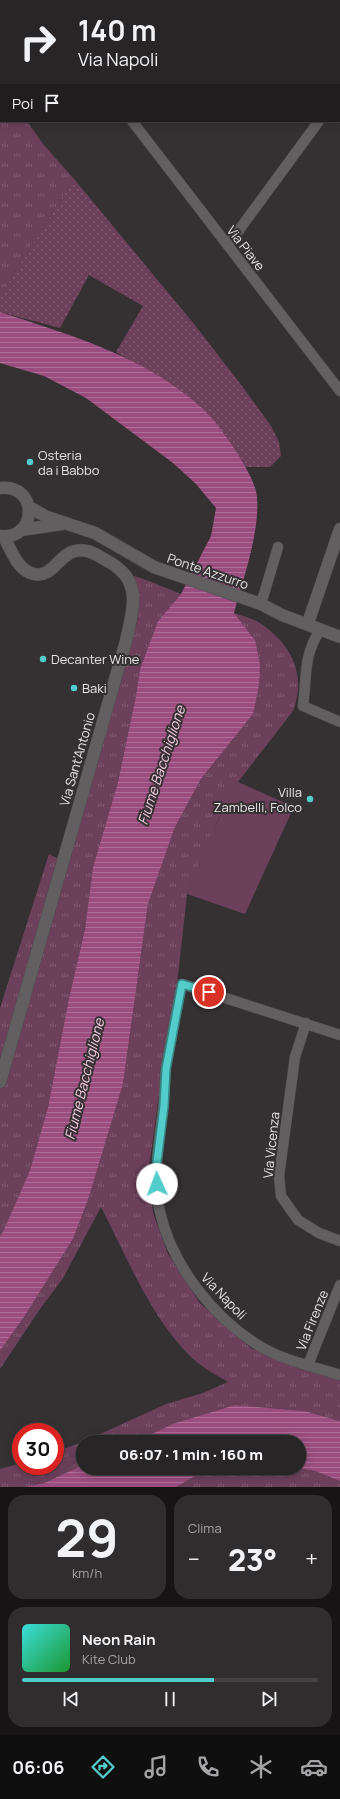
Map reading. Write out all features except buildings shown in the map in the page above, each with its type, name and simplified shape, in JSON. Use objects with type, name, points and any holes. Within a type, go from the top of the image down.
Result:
[{"type":"street","name":"Via Piave","points":[[133,122],[340,391]]},
{"type":"street","points":[[228,245],[318,122]]},
{"type":"street","points":[[2,487],[13,489],[23,496],[29,507],[64,524]]},
{"type":"street","points":[[13,555],[13,543],[28,520],[29,507]]},
{"type":"street","points":[[2,536],[64,524]]},
{"type":"street","name":"Ponte Azzurro","points":[[64,524],[84,528],[95,533],[154,567],[261,605]]},
{"type":"street","points":[[309,620],[340,529]]},
{"type":"street","name":"Via Sant'Antonio","points":[[0,1082],[126,641],[133,601],[132,586],[126,576],[119,569],[86,550],[74,551],[47,572],[32,574],[26,570],[13,555],[2,536]]},
{"type":"street","points":[[261,605],[278,546]]},
{"type":"street","points":[[261,605],[282,610],[340,632]]},
{"type":"street","points":[[261,605],[282,615],[340,637]]},
{"type":"street","points":[[320,630],[313,640],[307,658],[303,706],[340,722]]},
{"type":"street","name":"Via Napoli","points":[[339,1032],[182,984],[166,1069],[164,1106],[156,1170],[160,1212],[174,1252],[187,1276],[200,1293],[245,1337],[265,1349],[340,1375]]},
{"type":"street","name":"Via Vicenza","points":[[306,1022],[295,1057],[279,1176],[281,1196],[298,1220],[319,1233],[340,1241]]},
{"type":"street","name":"Via Firenze","points":[[308,1365],[340,1284]]},
{"type":"green space","points":[[0,122],[28,122],[43,144],[74,179],[0,295]]},
{"type":"green space","points":[[74,179],[194,324],[271,426],[279,442],[281,456],[270,467],[245,467],[224,433],[173,385],[116,352],[143,306],[89,275],[60,328],[0,312],[0,295]]},
{"type":"green space","points":[[134,576],[181,594],[158,621],[140,669],[118,782],[93,867],[85,929],[69,998],[48,1107],[30,1170],[4,1231],[0,1236],[0,1008],[49,854],[63,861],[105,716],[137,623],[139,596]]},
{"type":"green space","points":[[234,613],[260,623],[271,631],[288,650],[297,672],[297,697],[293,711],[238,782],[218,820],[187,894],[177,984],[162,1072],[149,1168],[153,1213],[168,1254],[200,1303],[252,1349],[308,1365],[340,1377],[340,1421],[305,1411],[235,1405],[175,1423],[149,1435],[98,1435],[166,1404],[203,1393],[228,1382],[192,1358],[177,1342],[152,1306],[141,1287],[101,1207],[63,1278],[40,1309],[0,1369],[0,1351],[24,1317],[73,1239],[89,1197],[123,1084],[148,904],[175,827],[201,779],[253,714],[255,640]]},
{"type":"green space","points":[[236,781],[287,804],[291,813],[245,914],[187,894],[206,847]]},
{"type":"green space","points":[[76,1444],[76,1468],[64,1474],[64,1449]]},
{"type":"green space","points":[[12,1466],[12,1475],[61,1475],[44,1483],[25,1487],[0,1487],[0,1469]]},
{"type":"green space","points":[[306,1470],[315,1471],[340,1481],[340,1487],[176,1487],[197,1475],[306,1475]]},
{"type":"water","name":"Fiume Bacchiglione","points":[[0,312],[53,329],[106,349],[156,374],[180,390],[202,408],[221,429],[246,468],[252,480],[257,497],[256,525],[246,571],[234,613],[255,640],[260,664],[259,685],[253,714],[201,779],[175,827],[148,904],[123,1084],[89,1197],[73,1239],[24,1317],[0,1351],[0,1236],[30,1170],[48,1107],[69,998],[85,929],[93,867],[118,782],[140,669],[158,621],[181,594],[211,536],[216,508],[196,484],[173,463],[86,398],[44,376],[0,363]]},
{"type":"water","points":[[235,1405],[305,1411],[340,1421],[340,1481],[315,1471],[306,1470],[306,1435],[149,1435],[175,1423]]},
{"type":"water","points":[[76,1468],[76,1475],[197,1475],[176,1487],[25,1487],[44,1483]]},
{"type":"place","name":"Osteria da i Babbo","points":[[30,462]]},
{"type":"place","name":"Decanter Wine","points":[[43,659]]},
{"type":"place","name":"Baki","points":[[74,688]]},
{"type":"place","name":"Villa Zambelli, Folco","points":[[310,799]]},
{"type":"route","points":[[157,1184],[156,1170],[164,1106],[166,1069],[182,984],[209,992]]}]
